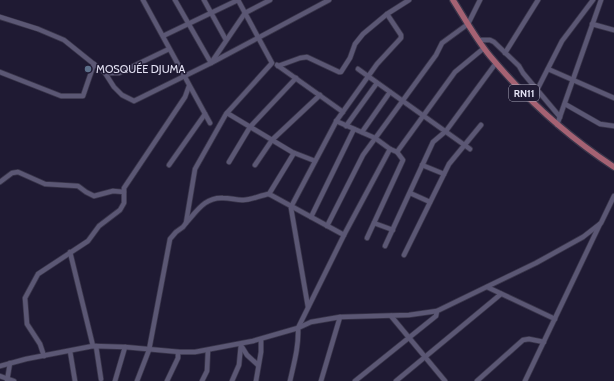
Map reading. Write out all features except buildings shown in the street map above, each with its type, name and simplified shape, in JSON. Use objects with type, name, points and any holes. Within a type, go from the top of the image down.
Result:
[{"type":"main road","name":"RN11","points":[[453,0],[484,48],[533,104],[595,155],[614,167]]},
{"type":"street","points":[[143,0],[210,123]]},
{"type":"street","points":[[174,0],[211,63]]},
{"type":"street","points":[[204,0],[226,40]]},
{"type":"street","points":[[163,36],[238,0],[272,63],[296,78],[343,112]]},
{"type":"street","points":[[211,63],[245,13],[270,0]]},
{"type":"street","points":[[0,17],[38,29],[64,40],[105,73],[114,87],[122,95],[134,101],[211,63],[329,0]]},
{"type":"street","points":[[278,66],[307,57],[341,72],[350,58],[355,44],[363,34],[387,14],[409,0]]},
{"type":"street","points":[[327,226],[363,155],[436,55],[442,43],[468,24],[480,0]]},
{"type":"street","points":[[505,53],[538,0]]},
{"type":"street","points":[[537,90],[562,41],[593,0]]},
{"type":"street","points":[[557,125],[601,0]]},
{"type":"street","points":[[308,307],[291,206],[336,121],[377,64],[401,38],[401,35],[387,14]]},
{"type":"street","points":[[592,24],[614,30]]},
{"type":"street","points":[[479,40],[490,40],[494,42],[519,66],[522,73],[560,117]]},
{"type":"street","points":[[397,152],[455,72],[484,48]]},
{"type":"street","points":[[105,73],[119,73],[169,49]]},
{"type":"street","points":[[186,223],[195,169],[227,113],[272,63]]},
{"type":"street","points":[[385,246],[434,142],[446,132],[496,63]]},
{"type":"street","points":[[0,72],[61,96],[82,96],[94,64]]},
{"type":"street","points":[[358,69],[470,149]]},
{"type":"street","points":[[548,69],[614,98]]},
{"type":"street","points":[[230,162],[250,127],[296,78]]},
{"type":"street","points":[[346,126],[377,83]]},
{"type":"street","points":[[44,356],[40,344],[27,324],[25,298],[38,274],[88,241],[99,226],[120,210],[124,202],[124,188],[185,97],[189,86]]},
{"type":"street","points":[[362,132],[390,92]]},
{"type":"street","points":[[255,166],[272,140],[320,95]]},
{"type":"street","points":[[565,104],[600,124],[614,126]]},
{"type":"street","points":[[227,113],[294,153],[315,161]]},
{"type":"street","points":[[169,165],[205,114]]},
{"type":"street","points":[[336,121],[375,138],[390,149],[397,152],[403,160],[367,238]]},
{"type":"street","points":[[404,256],[449,164],[481,125]]},
{"type":"street","points":[[311,217],[354,129]]},
{"type":"street","points":[[290,381],[295,357],[298,328],[344,235],[390,149]]},
{"type":"street","points":[[269,194],[294,153]]},
{"type":"street","points":[[422,165],[444,174]]},
{"type":"street","points":[[0,182],[12,173],[18,172],[45,184],[78,186],[94,196],[113,191],[124,192]]},
{"type":"street","points":[[410,192],[430,202]]},
{"type":"street","points":[[137,381],[149,350],[170,239],[183,227],[200,206],[214,198],[243,200],[259,195],[269,194],[344,235]]},
{"type":"street","points":[[525,381],[614,196]]},
{"type":"street","points":[[374,223],[392,230]]},
{"type":"street","points":[[0,366],[94,346],[195,352],[261,339],[298,328],[311,322],[340,318],[409,315],[436,311],[559,251],[583,237],[601,223]]},
{"type":"street","points":[[70,252],[101,379]]},
{"type":"street","points":[[487,287],[555,319]]},
{"type":"street","points":[[396,381],[501,294]]},
{"type":"street","points":[[355,381],[436,316],[436,311]]},
{"type":"street","points":[[391,316],[445,381]]},
{"type":"street","points":[[323,380],[340,318]]},
{"type":"street","points":[[256,381],[261,352],[261,339]]},
{"type":"street","points":[[477,381],[523,340],[529,339],[544,342]]},
{"type":"street","points":[[241,344],[247,355],[258,365]]},
{"type":"street","points":[[232,381],[239,365],[241,344]]},
{"type":"street","points":[[115,381],[125,347]]},
{"type":"street","points":[[202,381],[207,371],[208,350]]},
{"type":"street","points":[[70,351],[75,381]]},
{"type":"street","points":[[167,381],[178,358],[178,352]]},
{"type":"street","points":[[7,380],[10,363]]},
{"type":"street","points":[[0,376],[7,380],[14,381]]},
{"type":"place","name":"MOSQUÉE DJUMA","points":[[88,69]]}]
